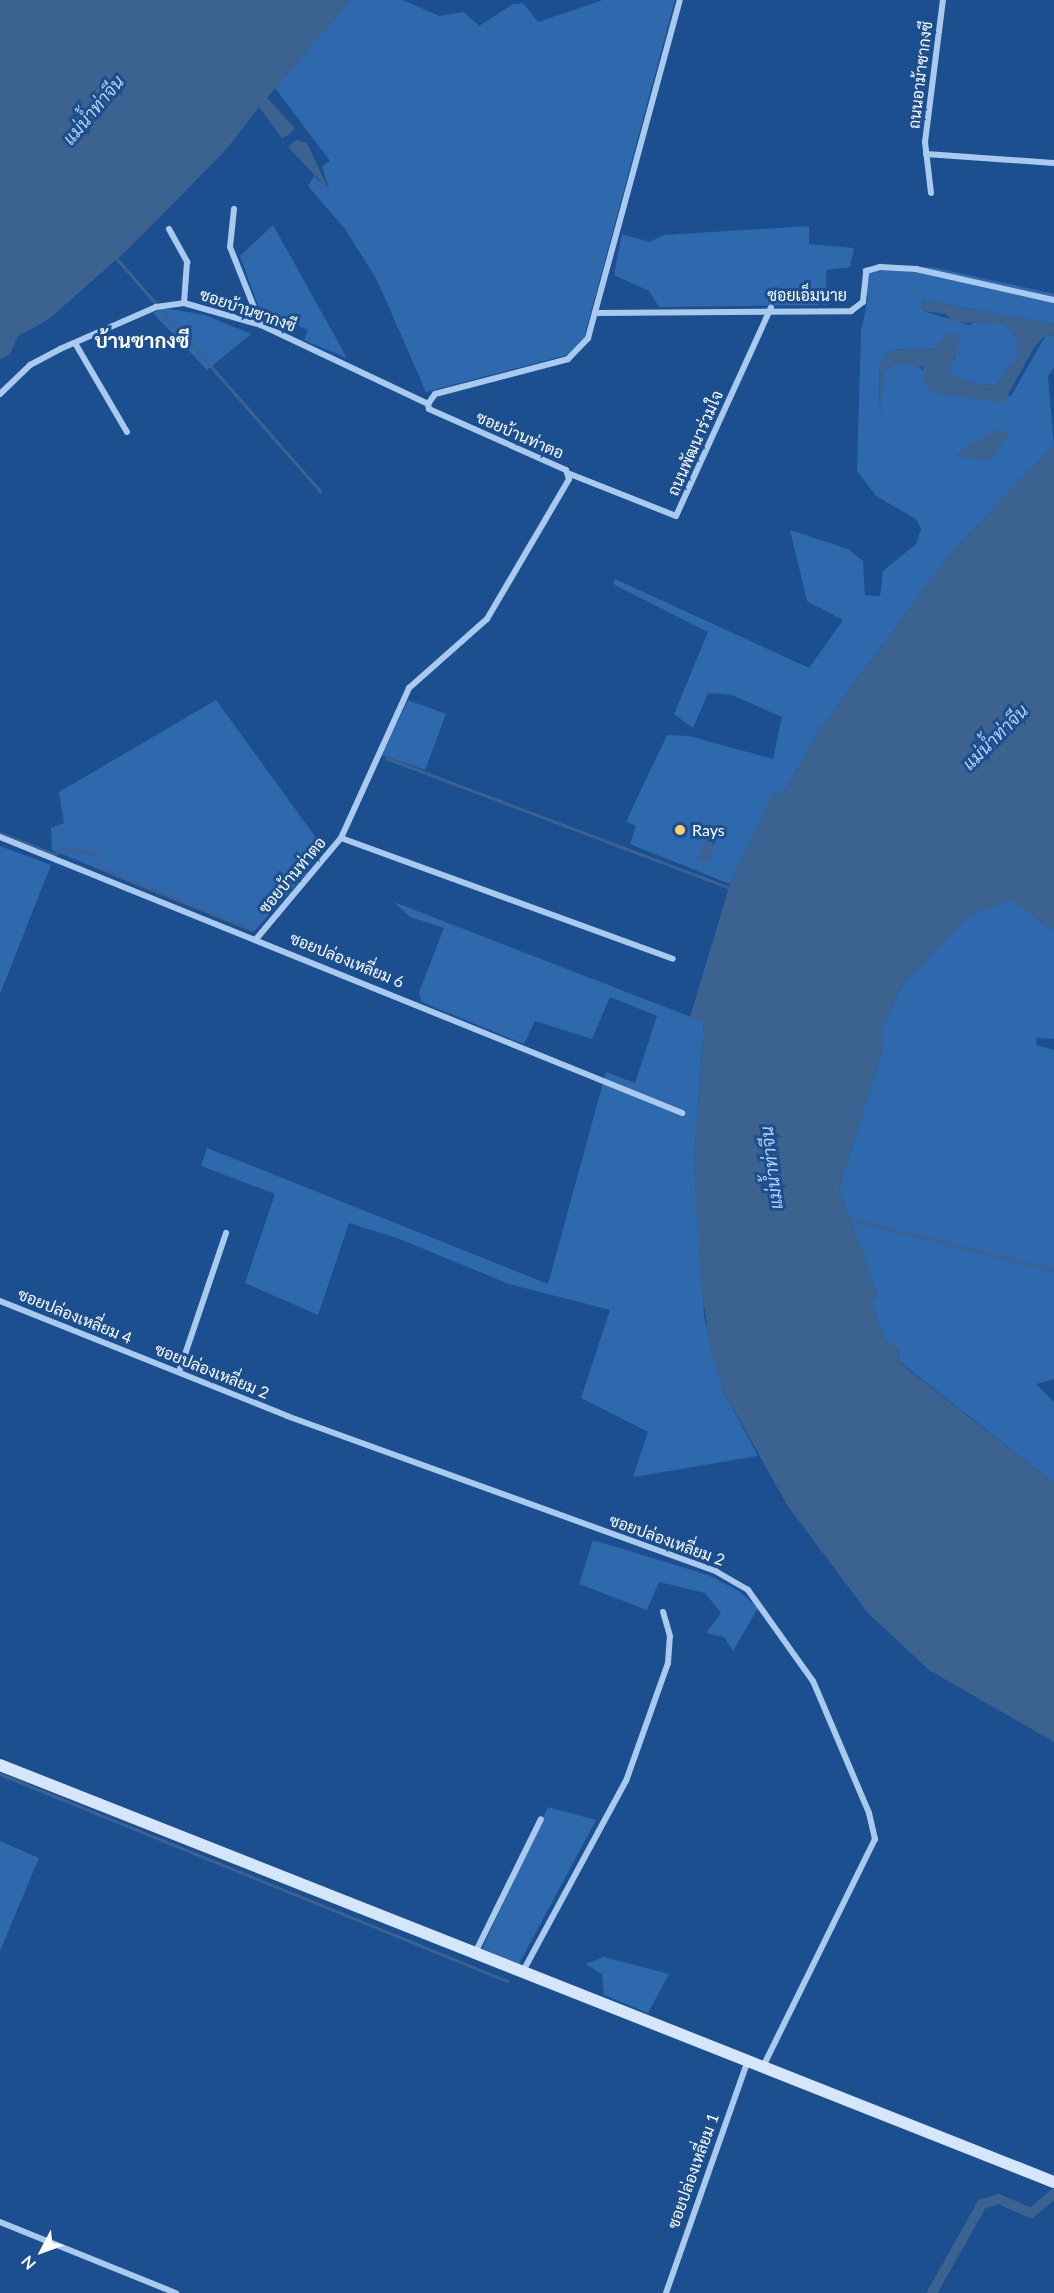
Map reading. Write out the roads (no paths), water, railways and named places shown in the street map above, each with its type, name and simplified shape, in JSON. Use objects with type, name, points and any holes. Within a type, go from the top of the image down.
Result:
[{"type":"street","name":"ซอยบ้านท่าตอ","points":[[257,938],[341,838],[409,688],[487,619],[570,474],[429,410],[428,404],[435,394],[568,359],[588,338],[680,0]]},
{"type":"street","name":"ถนนอาม้าซากงซี","points":[[931,193],[926,154],[943,0]]},
{"type":"street","name":"ถนนอาม้าซากงซี","points":[[926,154],[1054,163]]},
{"type":"street","points":[[234,209],[230,247],[261,325]]},
{"type":"street","points":[[170,229],[187,262],[184,303]]},
{"type":"street","name":"ซอยเอ็มนาย","points":[[596,313],[771,308],[851,311],[863,302],[866,272],[880,267],[916,269],[1054,300]]},
{"type":"street","name":"ซอยบ้านซากงซี","points":[[0,394],[30,366],[75,343],[156,307],[184,303],[261,325],[428,404]]},
{"type":"street","name":"ถนนพัฒนาร่วมใจ","points":[[570,474],[676,516],[771,308]]},
{"type":"street","points":[[75,343],[127,432]]},
{"type":"street","name":"ซอยปล่องเหลี่ยม 6","points":[[0,837],[257,938],[682,1113]]},
{"type":"street","points":[[341,838],[673,959]]},
{"type":"street","points":[[179,1372],[226,1233]]},
{"type":"street","name":"ซอยปล่องเหลี่ยม 4","points":[[0,1301],[140,1356]]},
{"type":"street","name":"ซอยปล่องเหลี่ยม 2","points":[[140,1356],[717,1572],[748,1590],[765,1609],[813,1681],[869,1813],[875,1839],[763,2067]]},
{"type":"street","points":[[522,1974],[626,1781],[668,1663],[670,1636],[663,1612]]},
{"type":"street","points":[[0,1765],[522,1974],[748,2060],[1051,2180]]},
{"type":"street","points":[[474,1955],[541,1819]]},
{"type":"street","name":"ซอยปล่องเหลี่ยม 1","points":[[666,2293],[748,2060]]},
{"type":"street","points":[[0,2223],[176,2293]]},
{"type":"water","name":"แม่น้ำท่าจีน","points":[[0,0],[350,0],[267,98],[295,128],[290,134],[282,138],[259,107],[225,151],[127,250],[49,319],[18,336],[10,354],[0,360]]},
{"type":"water","points":[[296,140],[307,143],[329,190],[288,147]]},
{"type":"water","points":[[922,300],[1054,324],[1054,336],[1046,335],[1035,346],[1003,403],[934,394],[925,386],[923,367],[898,363],[884,370],[880,418],[879,364],[890,350],[935,348],[951,331],[959,336],[959,345],[948,374],[980,385],[996,384],[1018,355],[1017,339],[1004,324],[952,322],[946,314],[923,311]]},
{"type":"water","points":[[998,429],[1010,435],[988,461],[954,455]]},
{"type":"water","name":"แม่น้ำท่าจีน","points":[[1054,445],[1054,926],[1051,930],[1013,900],[970,915],[904,983],[883,1024],[883,1048],[839,1188],[878,1296],[871,1303],[886,1342],[898,1348],[900,1363],[1054,1483],[1054,1742],[929,1670],[867,1612],[787,1505],[723,1390],[711,1353],[701,1284],[694,1163],[704,1022],[690,1017],[730,884],[774,792],[782,795],[823,725],[950,554]]},
{"type":"water","points":[[707,833],[717,837],[708,863],[698,859]]},
{"type":"waterway","points":[[116,258],[320,491]]},
{"type":"waterway","points":[[386,758],[732,889]]},
{"type":"waterway","points":[[0,833],[54,854],[66,849],[90,852],[104,870],[250,929]]},
{"type":"waterway","points":[[845,1218],[1054,1270]]},
{"type":"waterway","points":[[0,1774],[507,1981]]},
{"type":"waterway","points":[[932,2293],[982,2204],[999,2199],[1031,2213],[1054,2194]]},
{"type":"place","name":"Rays","points":[[680,830]]},
{"type":"district","name":"บ้านซากงซี","points":[[142,340]]}]
